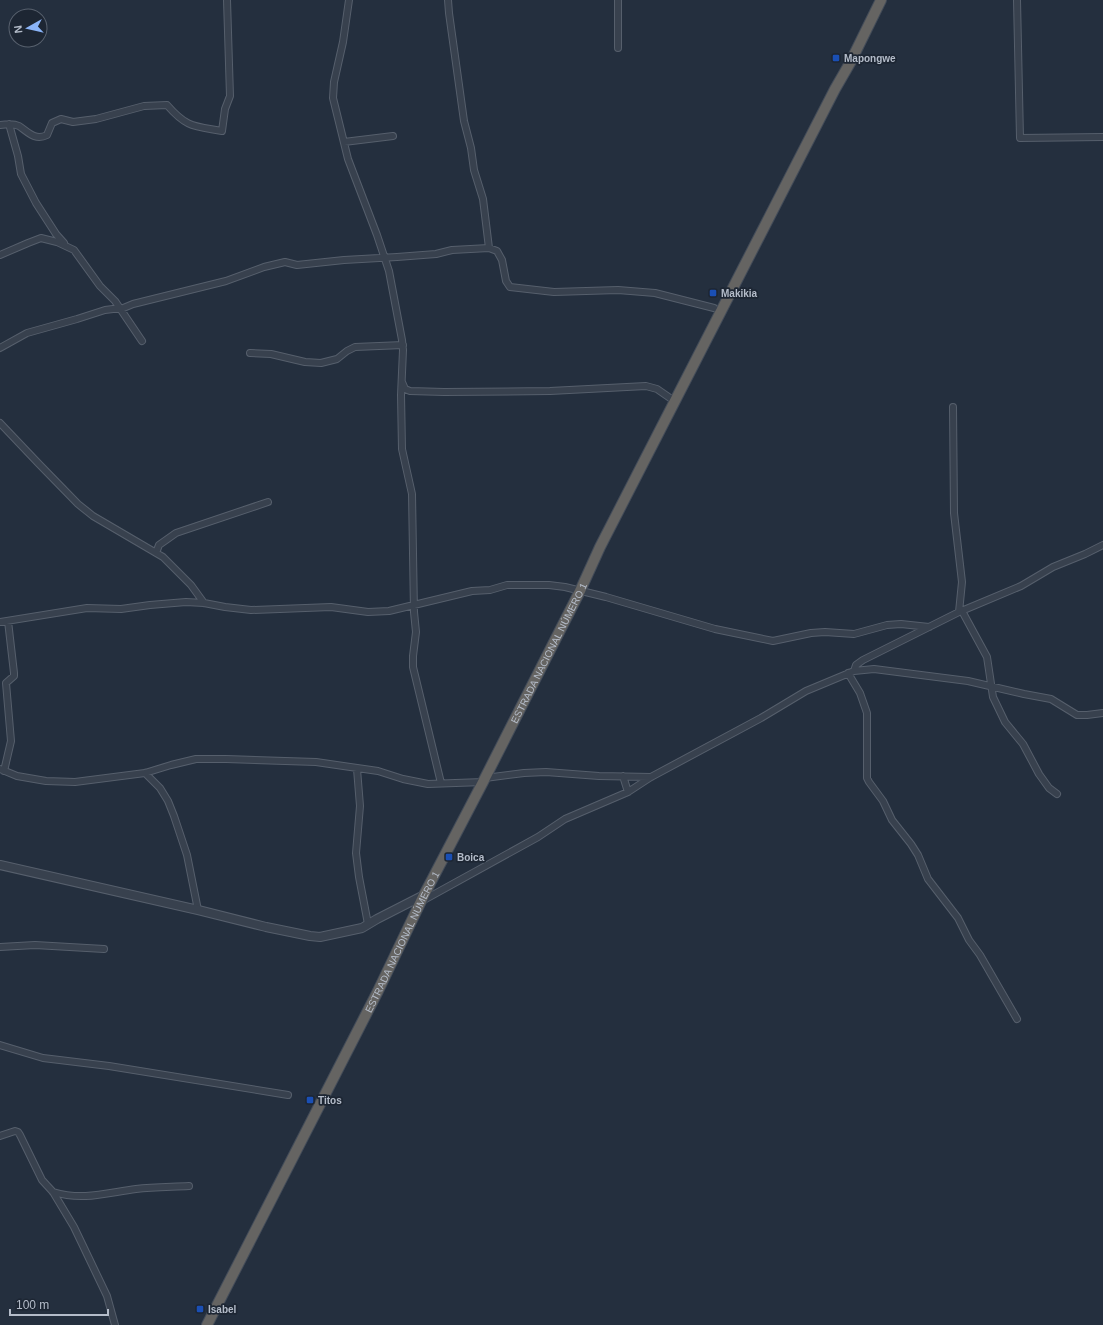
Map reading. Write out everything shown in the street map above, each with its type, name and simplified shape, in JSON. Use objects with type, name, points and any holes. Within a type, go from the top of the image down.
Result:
[{"type":"highway","name":"ESTRADA NACIONAL NÚMERO 1","points":[[207,1325],[378,991],[423,898],[580,591],[628,493],[881,0]]},
{"type":"street","points":[[0,125],[9,124],[18,126],[29,134],[40,137],[47,135],[52,123],[61,119],[73,122],[96,119],[144,106],[167,105],[178,118],[189,125],[222,131],[225,109],[230,96],[227,0]]},
{"type":"street","points":[[348,0],[343,42],[334,82],[333,98],[348,159],[389,271],[403,345],[402,449],[412,494],[414,605],[416,632],[413,667],[441,784]]},
{"type":"street","points":[[448,0],[464,121],[471,148],[474,170],[483,199],[489,248]]},
{"type":"street","points":[[618,0],[618,48]]},
{"type":"street","points":[[1017,0],[1020,138],[1103,137]]},
{"type":"street","points":[[9,124],[18,156],[21,174],[36,203],[65,245]]},
{"type":"street","points":[[344,142],[393,136]]},
{"type":"street","points":[[0,255],[28,242],[41,238],[65,245],[74,250],[100,286],[115,300],[142,341]]},
{"type":"street","points":[[0,348],[27,333],[105,310],[121,310],[133,304],[226,281],[264,267],[285,262],[297,265],[436,254],[452,250],[489,248],[497,251],[502,260],[506,281],[510,287],[554,292],[618,290],[655,293],[714,308]]},
{"type":"street","points":[[250,353],[271,354],[305,362],[321,363],[336,359],[355,347],[403,345]]},
{"type":"street","points":[[402,381],[405,389],[410,391],[444,392],[550,391],[646,386],[657,389],[670,398]]},
{"type":"street","points":[[953,407],[954,513],[962,582],[960,612],[988,657],[993,697],[1007,726],[1023,744],[1039,774],[1049,788],[1057,794]]},
{"type":"street","points":[[0,423],[78,504],[93,516],[163,558],[186,580],[204,602]]},
{"type":"street","points":[[156,553],[159,545],[176,532],[268,502]]},
{"type":"street","points":[[851,672],[856,665],[864,660],[929,627],[1021,586],[1053,567],[1103,545]]},
{"type":"street","points":[[0,622],[87,608],[122,609],[166,603],[204,602],[245,610],[331,607],[377,613],[472,592],[490,590],[507,585],[549,584],[606,597],[715,629],[773,641],[818,633],[854,634],[887,625],[901,624],[929,627]]},
{"type":"street","points":[[8,621],[14,676],[6,683],[11,741],[2,770],[17,776],[60,782],[145,774],[171,764],[196,759],[316,762],[378,771],[418,783],[441,784],[484,780],[524,773],[546,772],[651,777]]},
{"type":"street","points":[[0,865],[266,927],[320,937],[362,928],[423,898],[538,837],[566,819],[628,792],[651,777],[761,718],[806,691],[851,672],[874,669],[916,673],[968,681],[1051,699],[1077,715],[1103,713]]},
{"type":"street","points":[[851,672],[867,713],[867,778],[883,801],[892,820],[918,855],[928,879],[958,918],[969,940],[980,955],[1017,1019]]},
{"type":"street","points":[[357,769],[360,806],[356,854],[368,924]]},
{"type":"street","points":[[145,774],[160,788],[172,811],[187,855],[198,910]]},
{"type":"street","points":[[623,776],[628,792]]},
{"type":"street","points":[[0,947],[35,945],[104,949]]},
{"type":"street","points":[[0,1045],[5,1045],[43,1058],[109,1066],[288,1095]]},
{"type":"street","points":[[0,1136],[15,1131],[18,1132],[42,1180],[53,1192],[74,1227],[107,1296],[115,1325]]},
{"type":"street","points":[[53,1192],[82,1197],[98,1196],[137,1189],[189,1186]]},
{"type":"place","name":"Mapongwe","points":[[836,58]]},
{"type":"place","name":"Makikia","points":[[713,293]]},
{"type":"place","name":"Boica","points":[[449,857]]},
{"type":"place","name":"Titos","points":[[310,1100]]},
{"type":"place","name":"Isabel","points":[[200,1309]]}]
